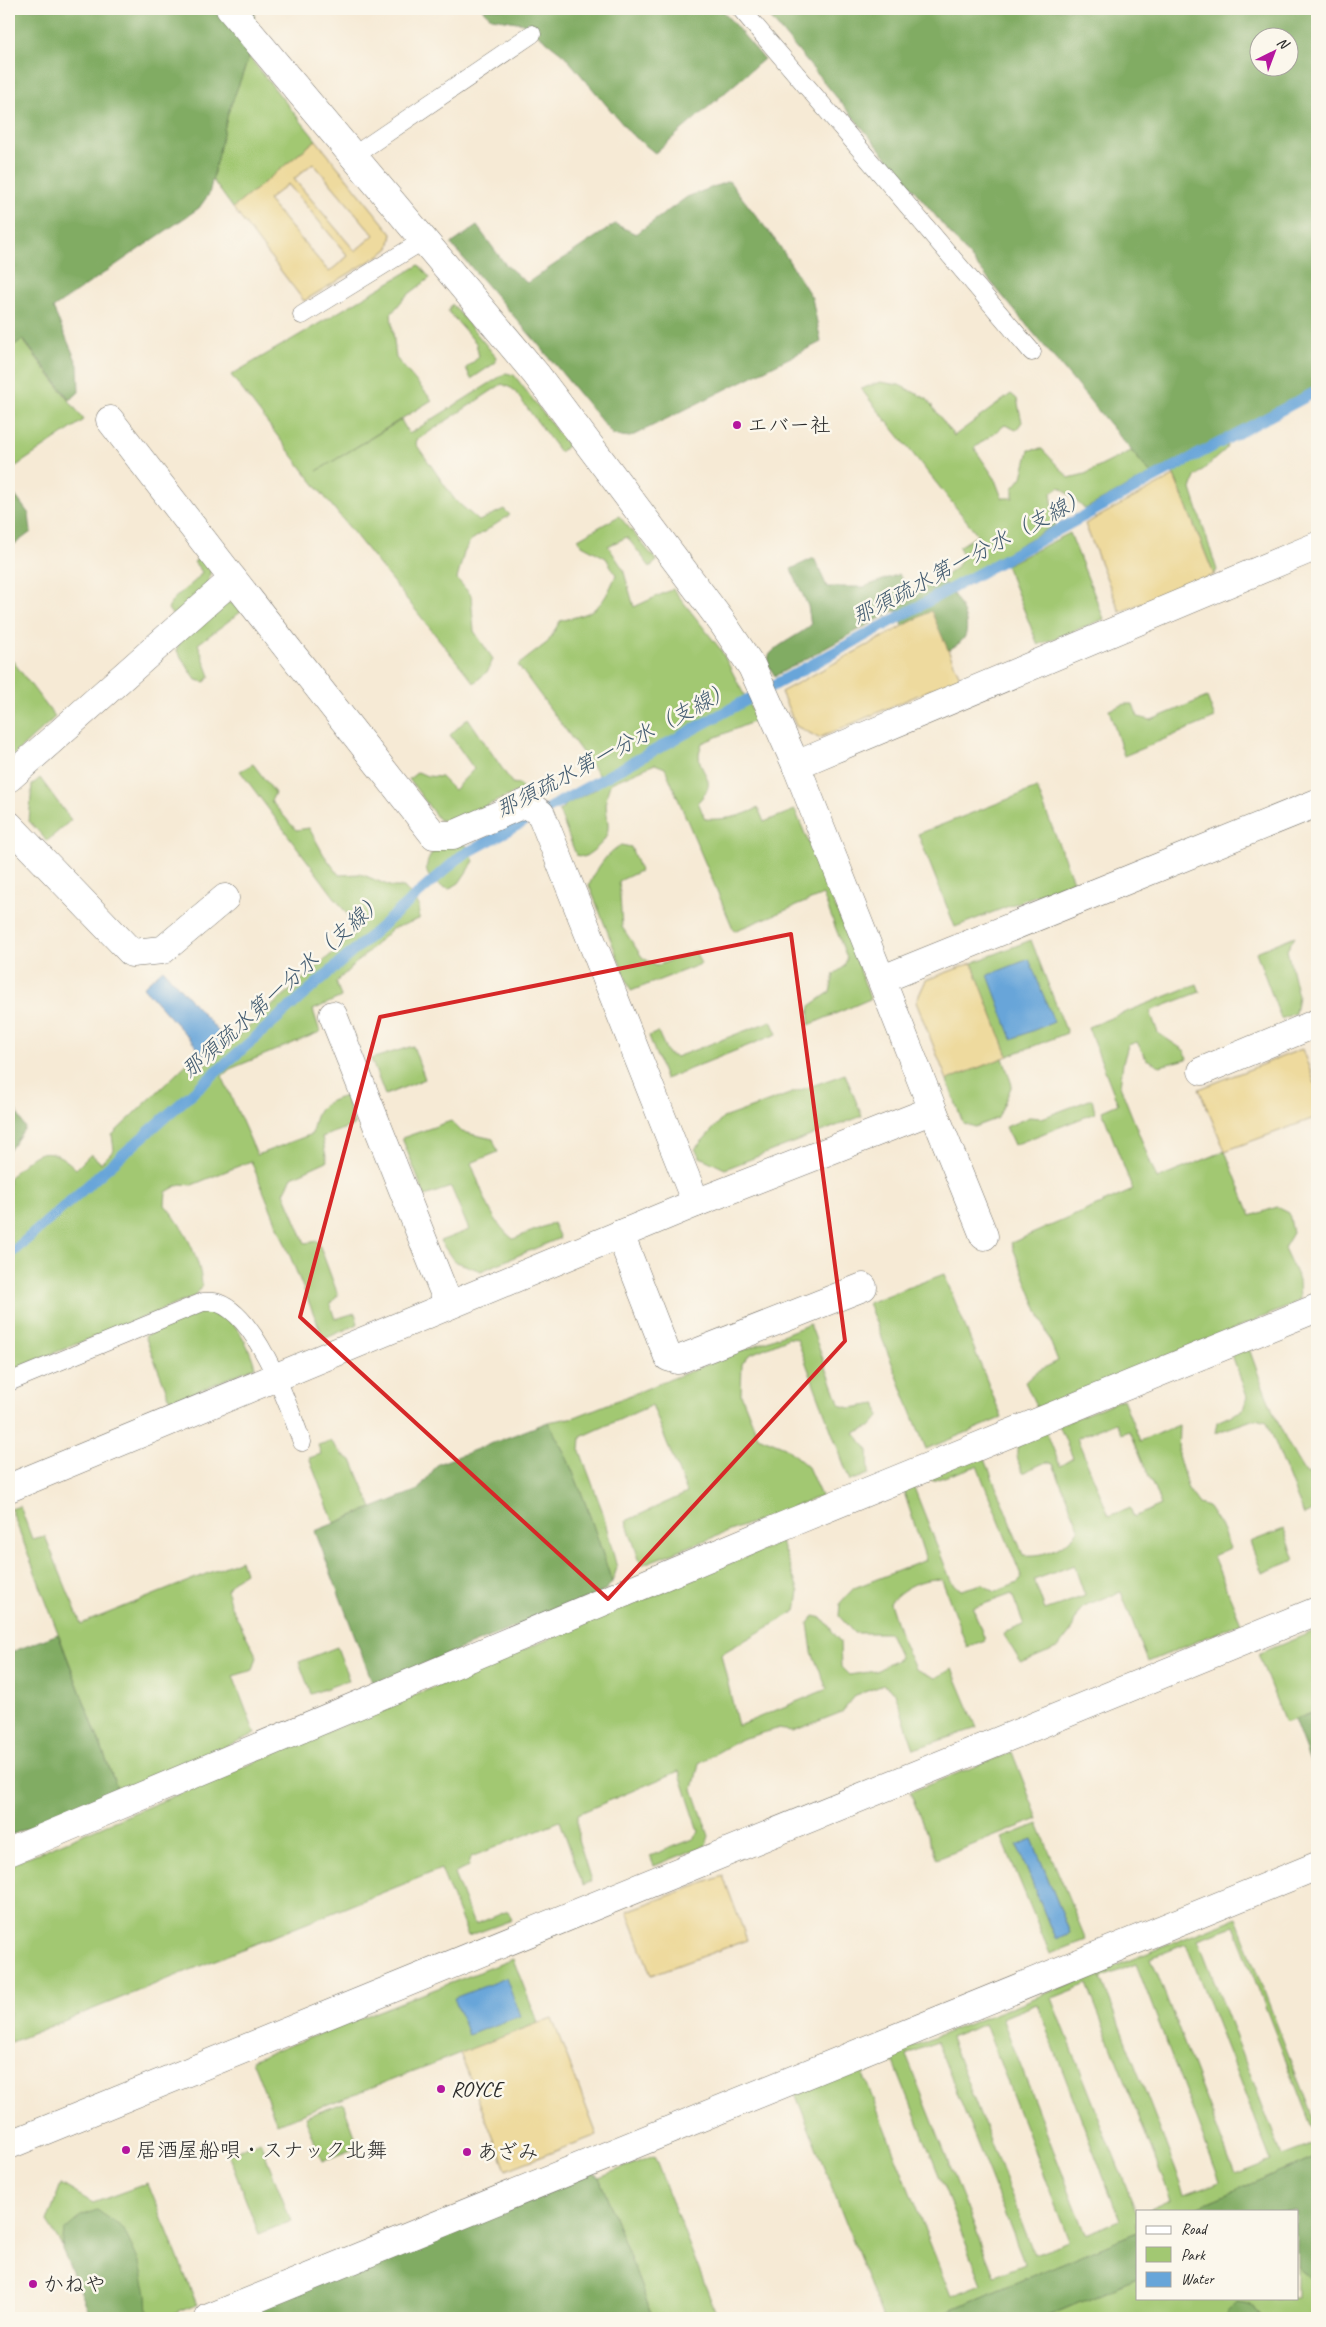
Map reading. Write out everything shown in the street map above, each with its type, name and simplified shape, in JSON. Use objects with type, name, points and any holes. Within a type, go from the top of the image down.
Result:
[{"type":"street","points":[[230,9],[536,374],[722,622],[752,668],[796,765],[984,1236]]},
{"type":"street","points":[[110,420],[233,580],[434,835],[453,835],[526,803],[541,814],[696,1203]]},
{"type":"street","points":[[796,765],[1317,546]]},
{"type":"street","points":[[9,778],[233,580]]},
{"type":"street","points":[[883,979],[1317,803]]},
{"type":"street","points":[[9,825],[132,953],[163,950],[225,898]]},
{"type":"street","points":[[333,1015],[449,1305]]},
{"type":"street","points":[[1202,1071],[1317,1023]]},
{"type":"street","points":[[9,1488],[620,1234],[933,1110]]},
{"type":"street","points":[[620,1234],[668,1357],[678,1360],[863,1287]]},
{"type":"street","points":[[9,1852],[783,1526],[1317,1308]]},
{"type":"street","points":[[9,2145],[1317,1611]]},
{"type":"street","points":[[209,2318],[1317,1866]]},
{"type":"lane","points":[[741,9],[1032,352]]},
{"type":"lane","points":[[353,156],[532,34]]},
{"type":"lane","points":[[302,315],[424,240]]},
{"type":"lane","points":[[9,1382],[203,1302],[217,1302],[232,1312],[254,1336],[276,1377],[302,1442]]},
{"type":"highlighted area","points":[[791,934],[845,1341],[608,1599],[300,1317],[380,1017]]},
{"type":"green space","points":[[9,9],[259,9],[255,12],[249,57],[228,113],[209,194],[199,208],[53,308],[78,365],[79,392],[70,400],[23,339],[9,349]]},
{"type":"green space","points":[[482,9],[721,9],[764,59],[655,153],[630,133],[564,55],[523,23],[492,18]]},
{"type":"green space","points":[[763,9],[1317,9],[1317,386],[1171,467],[1151,474]]},
{"type":"green space","points":[[249,57],[316,140],[233,208],[212,179],[228,113]]},
{"type":"green space","points":[[729,181],[779,245],[812,298],[821,342],[630,437],[613,435],[538,344],[451,244],[477,226],[505,264],[527,283],[615,224],[636,234],[687,197]]},
{"type":"green space","points":[[419,265],[430,278],[405,297],[391,314],[396,358],[432,400],[317,471],[401,420],[409,434],[506,373],[514,375],[568,446],[560,452],[513,389],[502,384],[417,440],[416,444],[455,500],[479,521],[504,509],[510,515],[470,541],[464,553],[457,579],[471,595],[474,631],[493,659],[488,671],[474,683],[308,476],[231,375]]},
{"type":"green space","points":[[452,304],[496,357],[495,363],[471,379],[466,368],[479,357],[476,343],[448,311]]},
{"type":"green space","points":[[22,339],[84,420],[9,471],[9,349]]},
{"type":"green space","points":[[880,382],[899,385],[927,399],[954,436],[1011,394],[1017,399],[1022,422],[1016,430],[1005,425],[974,448],[994,477],[1002,498],[1013,498],[1013,488],[1022,477],[1029,450],[1042,449],[1069,478],[1085,474],[1131,451],[1151,474],[1085,509],[1060,487],[1051,493],[1055,525],[948,586],[939,581],[958,566],[963,555],[959,547],[978,535],[861,389]]},
{"type":"green space","points":[[1231,434],[1226,449],[1195,477],[1191,489],[1217,570],[1214,575],[1171,467]]},
{"type":"green space","points":[[9,483],[11,490],[29,514],[31,532],[15,544],[9,538]]},
{"type":"green space","points":[[619,516],[657,561],[650,567],[627,537],[608,546],[623,569],[634,607],[673,589],[721,650],[757,720],[702,743],[699,754],[700,762],[707,778],[708,788],[698,802],[705,819],[732,817],[758,808],[764,822],[795,810],[852,947],[870,999],[809,1025],[810,1006],[830,992],[834,974],[844,967],[847,958],[823,895],[734,931],[665,768],[655,764],[611,783],[607,795],[608,831],[605,839],[597,848],[584,857],[576,855],[559,811],[567,804],[596,789],[598,774],[518,665],[548,642],[560,621],[590,612],[606,596],[616,575],[606,558],[582,545],[578,539]]},
{"type":"green space","points":[[1070,533],[1104,619],[1038,645],[1006,565]]},
{"type":"green space","points":[[202,556],[211,567],[208,586],[174,617],[168,609],[175,598],[194,582],[202,572],[194,562]]},
{"type":"green space","points":[[814,558],[827,587],[864,587],[899,574],[910,592],[939,581],[956,598],[964,615],[966,631],[964,638],[951,649],[941,653],[905,631],[901,621],[901,611],[893,611],[775,676],[768,665],[769,655],[811,625],[808,606],[791,569]]},
{"type":"green space","points":[[224,602],[236,604],[242,611],[198,644],[210,676],[205,682],[196,680],[177,651],[180,639]]},
{"type":"green space","points":[[9,656],[55,717],[9,759]]},
{"type":"green space","points":[[1207,697],[1215,718],[1124,756],[1109,710],[1125,704],[1133,704],[1138,717],[1151,720]]},
{"type":"green space","points":[[468,718],[512,783],[519,784],[523,789],[455,820],[439,820],[409,779],[418,772],[427,776],[441,777],[454,790],[474,769],[450,735]]},
{"type":"green space","points":[[253,764],[275,793],[271,801],[296,830],[309,828],[324,855],[339,875],[361,874],[392,887],[404,887],[419,905],[419,919],[392,929],[336,982],[341,997],[313,1010],[320,1032],[230,1069],[222,1076],[257,1155],[312,1134],[315,1119],[321,1109],[330,1102],[345,1096],[354,1125],[322,1137],[327,1161],[292,1177],[284,1193],[305,1243],[318,1241],[338,1295],[330,1305],[335,1319],[355,1313],[358,1324],[324,1339],[251,1161],[192,1185],[180,1184],[166,1192],[165,1205],[190,1242],[201,1274],[202,1285],[194,1297],[9,1371],[9,1178],[26,1162],[41,1153],[56,1155],[66,1160],[76,1169],[91,1154],[101,1163],[114,1150],[112,1135],[193,1058],[203,1066],[359,930],[240,771]]},
{"type":"green space","points":[[40,778],[71,820],[47,841],[29,821],[32,785]]},
{"type":"green space","points":[[1037,788],[1073,881],[955,927],[918,834]]},
{"type":"green space","points":[[454,842],[466,845],[474,861],[459,883],[449,889],[433,881],[428,876],[427,864],[434,850],[441,843]]},
{"type":"green space","points":[[621,845],[631,847],[640,871],[619,881],[622,927],[642,957],[656,966],[695,951],[701,964],[631,991],[589,885],[602,862]]},
{"type":"green space","points":[[1295,936],[1287,950],[1298,996],[1295,1013],[1281,1019],[1256,952]]},
{"type":"green space","points":[[1031,940],[1067,1033],[1008,1056],[972,963]]},
{"type":"green space","points":[[1197,984],[1200,992],[1150,1011],[1158,1033],[1185,1051],[1187,1059],[1160,1066],[1146,1059],[1137,1042],[1128,1045],[1120,1086],[1157,1179],[1225,1151],[1251,1216],[1277,1207],[1289,1213],[1293,1233],[1284,1248],[1299,1280],[1300,1299],[1288,1307],[1037,1408],[1025,1382],[1036,1372],[1058,1361],[1011,1243],[1133,1190],[1102,1111],[1118,1104],[1088,1027]]},
{"type":"green space","points":[[771,1021],[777,1034],[665,1079],[649,1036],[658,1032],[668,1054],[676,1057]]},
{"type":"green space","points":[[413,1046],[425,1079],[385,1095],[371,1059]]},
{"type":"green space","points":[[1003,1058],[1012,1085],[998,1118],[974,1127],[963,1123],[947,1080]]},
{"type":"green space","points":[[845,1074],[862,1116],[725,1169],[700,1157],[695,1149],[723,1118]]},
{"type":"green space","points":[[9,1097],[25,1128],[9,1151]]},
{"type":"green space","points":[[1092,1099],[1095,1113],[1014,1145],[1006,1127],[1029,1117],[1042,1118]]},
{"type":"green space","points":[[451,1121],[462,1132],[493,1139],[498,1152],[471,1163],[488,1204],[505,1232],[513,1239],[553,1223],[560,1238],[481,1271],[454,1261],[440,1241],[469,1230],[451,1187],[425,1196],[402,1138]]},
{"type":"green space","points":[[944,1274],[1002,1418],[926,1449],[868,1303]]},
{"type":"green space","points":[[203,1311],[218,1312],[237,1328],[250,1352],[255,1367],[171,1402],[145,1336]]},
{"type":"green space","points":[[810,1324],[840,1405],[850,1408],[877,1404],[879,1417],[870,1427],[854,1433],[868,1449],[869,1474],[850,1481],[797,1339],[789,1338],[749,1355],[742,1364],[741,1394],[758,1436],[785,1447],[808,1467],[821,1496],[641,1565],[626,1521],[687,1493],[652,1405],[581,1437],[580,1451],[602,1510],[617,1568],[612,1582],[568,1460],[548,1422],[575,1417]]},
{"type":"green space","points":[[1247,1343],[1287,1442],[1305,1473],[1317,1475],[1317,1509],[1304,1515],[1267,1422],[1255,1419],[1215,1433],[1217,1422],[1243,1410],[1247,1397],[1230,1349]]},
{"type":"green space","points":[[1123,1399],[1140,1441],[1179,1425],[1178,1455],[1188,1489],[1199,1504],[1208,1507],[1220,1525],[1230,1548],[1213,1556],[1241,1623],[1148,1662],[1121,1592],[1083,1606],[1076,1617],[1072,1630],[1059,1647],[1021,1663],[1003,1633],[1024,1625],[1012,1594],[973,1608],[985,1640],[967,1647],[942,1580],[935,1579],[921,1582],[900,1593],[890,1603],[902,1640],[915,1669],[935,1678],[952,1669],[977,1728],[914,1749],[895,1693],[884,1685],[856,1695],[842,1712],[793,1731],[777,1729],[741,1739],[699,1763],[693,1789],[709,1836],[706,1845],[654,1866],[650,1856],[693,1839],[699,1832],[679,1771],[578,1814],[578,1839],[591,1881],[583,1885],[560,1821],[471,1857],[469,1866],[454,1874],[473,1922],[476,1924],[508,1911],[512,1920],[468,1936],[441,1869],[9,2043],[9,1865],[781,1542],[799,1592],[796,1611],[721,1654],[738,1726],[827,1689],[812,1652],[808,1623],[814,1616],[823,1618],[840,1642],[841,1667],[849,1675],[876,1671],[900,1658],[889,1633],[854,1633],[839,1616],[840,1603],[854,1588],[926,1560],[903,1489],[913,1485],[951,1581],[961,1590],[982,1584],[995,1592],[1018,1583],[1022,1578],[977,1466],[932,1481],[930,1472],[983,1454],[1023,1555],[1047,1552],[1069,1541],[1079,1528],[1053,1464],[1046,1462],[1022,1473],[1017,1458],[1017,1450],[1023,1435],[1045,1428],[1060,1466],[1073,1458],[1059,1425]],"holes":[[[1116,1422],[1121,1434],[1130,1431],[1161,1505],[1134,1517],[1130,1508],[1109,1516],[1077,1438]],[[1074,1565],[1085,1596],[1045,1610],[1034,1580]]]},
{"type":"green space","points":[[548,1422],[576,1480],[612,1582],[605,1591],[373,1684],[315,1531],[418,1490],[438,1464]]},
{"type":"green space","points":[[331,1441],[342,1455],[352,1460],[372,1508],[334,1523],[309,1458],[321,1454],[318,1445]]},
{"type":"green space","points":[[20,1506],[32,1539],[45,1536],[81,1624],[241,1560],[245,1573],[234,1580],[227,1590],[230,1604],[257,1657],[253,1670],[233,1676],[255,1734],[118,1791],[11,1509]]},
{"type":"green space","points":[[1284,1529],[1295,1560],[1262,1573],[1250,1542]]},
{"type":"green space","points":[[1317,1630],[1317,1711],[1285,1723],[1258,1654]]},
{"type":"green space","points":[[58,1634],[118,1791],[9,1836],[9,1653]]},
{"type":"green space","points":[[337,1647],[349,1680],[311,1694],[299,1662]]},
{"type":"green space","points":[[1317,1711],[1317,1780],[1294,1720]]},
{"type":"green space","points":[[1012,1752],[1038,1819],[937,1859],[910,1792]]},
{"type":"green space","points":[[1038,1824],[1086,1940],[1050,1954],[1002,1838]],"holes":[[[1032,1839],[1070,1933],[1055,1939],[1017,1845]]]},
{"type":"green space","points":[[1236,1918],[1317,2129],[1317,2141],[1234,1926],[1198,1939],[1282,2156],[1317,2143],[1317,2156],[1189,2210],[1148,2210],[1171,2200],[1087,1984],[1052,1998],[1136,2211],[1136,2232],[931,2318],[883,2318],[795,2093]],"holes":[[[1186,1944],[1271,2161],[1235,2175],[1151,1958]],[[1136,1964],[1220,2181],[1185,2194],[1101,1978]],[[1037,2004],[1120,2220],[1086,2234],[1002,2018]],[[985,2024],[1069,2241],[1034,2254],[950,2038]],[[937,2042],[1025,2264],[994,2276],[906,2055]],[[894,2062],[982,2284],[951,2296],[863,2074]]]},
{"type":"green space","points":[[513,1959],[538,2023],[277,2124],[252,2060]]},
{"type":"green space","points":[[343,2103],[359,2147],[322,2161],[305,2117]]},
{"type":"green space","points":[[260,2141],[291,2221],[259,2234],[228,2154]]},
{"type":"green space","points":[[654,2156],[718,2318],[653,2318],[599,2177]]},
{"type":"green space","points":[[1317,2156],[1317,2287],[1298,2267],[1298,2210],[1189,2210]]},
{"type":"green space","points":[[591,2170],[599,2177],[653,2318],[229,2318]]},
{"type":"green space","points":[[148,2183],[197,2305],[164,2318],[92,2318],[60,2242],[47,2222],[61,2184],[93,2203]]},
{"type":"green space","points":[[97,2210],[123,2228],[140,2264],[147,2293],[148,2318],[92,2318],[62,2249],[64,2231],[81,2216]]},
{"type":"green space","points":[[1136,2232],[1136,2278],[1043,2318],[931,2318]]},
{"type":"green space","points":[[1298,2267],[1317,2287],[1317,2318],[1262,2318],[1251,2305],[1229,2312],[1227,2318],[1043,2318],[1136,2278],[1136,2300],[1298,2300]]},
{"type":"green space","points":[[1238,2303],[1251,2305],[1262,2318],[1227,2318],[1229,2312]]},
{"type":"sand","points":[[316,140],[392,234],[389,248],[383,253],[304,301],[233,208]],"holes":[[[313,163],[374,235],[355,251],[294,179]],[[288,184],[348,256],[329,272],[268,200]]]},
{"type":"sand","points":[[1174,476],[1214,575],[1120,612],[1085,524]]},
{"type":"sand","points":[[931,611],[960,677],[819,738],[796,726],[781,692]]},
{"type":"sand","points":[[972,963],[1008,1056],[947,1080],[916,1002],[926,980]]},
{"type":"sand","points":[[1302,1049],[1317,1089],[1317,1117],[1225,1151],[1199,1089]]},
{"type":"sand","points":[[723,1876],[747,1940],[651,1975],[627,1911]]},
{"type":"sand","points":[[552,2018],[597,2135],[506,2170],[460,2053]]},
{"type":"water","points":[[1029,959],[1054,1022],[1012,1039],[988,975]]},
{"type":"water","points":[[163,969],[226,1040],[206,1057],[143,987]]},
{"type":"water","points":[[1032,1839],[1070,1933],[1055,1939],[1017,1845]]},
{"type":"water","points":[[506,1978],[520,2016],[468,2035],[454,1998]]},
{"type":"waterway","name":"那須疏水第一分水（支線）","points":[[9,1255],[461,856],[1150,480],[1317,391]]},
{"type":"place","name":"エバー社","points":[[737,425]]},
{"type":"place","name":"ROYCE","points":[[441,2089]]},
{"type":"place","name":"居酒屋船唄・スナック北舞","points":[[126,2150]]},
{"type":"place","name":"あざみ","points":[[467,2152]]},
{"type":"place","name":"かねや","points":[[33,2284]]}]
